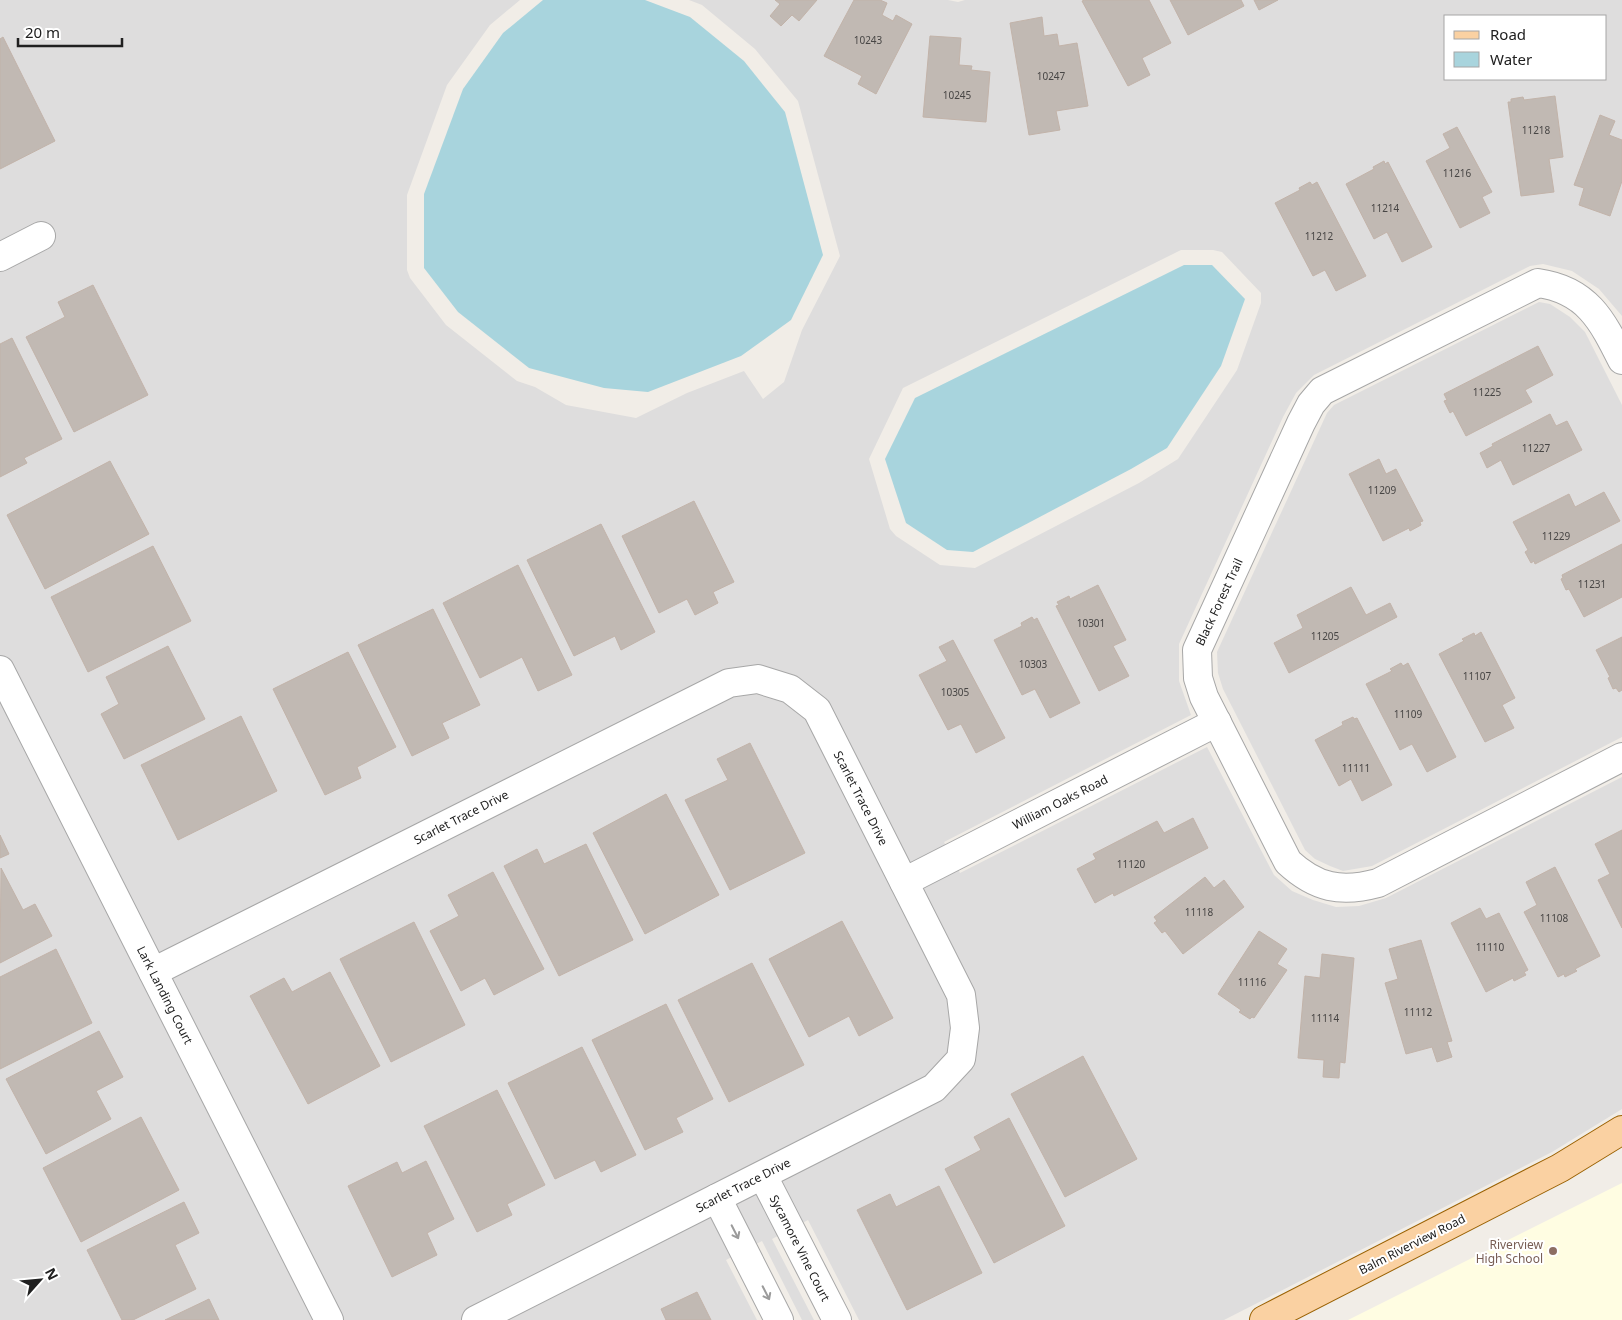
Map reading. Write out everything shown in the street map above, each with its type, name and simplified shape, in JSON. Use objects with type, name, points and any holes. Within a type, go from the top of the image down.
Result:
[{"type":"main road","name":"Balm Riverview Road","points":[[1264,1320],[1560,1168],[1622,1130]]},
{"type":"main road","name":"Balm Riverview Road","points":[[1560,1168],[1622,1142]]},
{"type":"street","points":[[0,257],[41,236]]},
{"type":"street","name":"Black Forest Trail","points":[[1622,360],[1602,320],[1584,302],[1559,286],[1538,283],[1322,391],[1311,404],[1301,423],[1197,650],[1198,678],[1204,697],[1288,862],[1302,875],[1338,889],[1356,889],[1378,883],[1622,757]]},
{"type":"street","name":"Lark Landing Court","points":[[0,670],[329,1320]]},
{"type":"street","name":"Scarlet Trace Drive","points":[[153,972],[729,683],[758,679],[790,689],[817,710],[961,995],[965,1028],[961,1060],[934,1088],[476,1320]]},
{"type":"street","name":"William Oaks Road","points":[[904,882],[1217,722]]},
{"type":"street","name":"Sycamore Vine Court","points":[[763,1176],[837,1320]]},
{"type":"street","points":[[717,1198],[779,1320]]},
{"type":"shaded area","points":[[0,0],[520,0],[490,25],[447,85],[407,195],[407,270],[410,278],[446,325],[517,381],[535,387],[566,405],[636,418],[687,393],[744,371],[763,399],[784,382],[802,330],[840,256],[798,101],[755,49],[702,5],[689,0],[948,0],[958,2],[965,0],[1622,0],[1622,316],[1599,289],[1572,271],[1543,264],[1530,266],[1314,375],[1296,393],[1283,417],[1179,644],[1179,681],[1191,715],[944,842],[960,873],[1207,747],[1274,875],[1292,891],[1313,900],[1336,907],[1359,906],[1386,898],[1622,777],[1622,1109],[1552,1152],[1224,1320],[859,1320],[808,1220],[772,1239],[814,1320],[802,1320],[762,1241],[726,1260],[757,1320],[0,1320]],"holes":[[[1181,250],[1213,250],[1222,252],[1261,293],[1261,303],[1237,370],[1178,459],[1139,483],[975,568],[940,565],[896,536],[890,529],[869,459],[903,388]]]},
{"type":"shaded area","points":[[1539,302],[1550,304],[1570,317],[1585,332],[1622,405],[1622,737],[1372,866],[1343,871],[1315,859],[1305,850],[1223,689],[1218,673],[1217,652],[1327,413],[1334,405]]},
{"type":"shaded area","name":"Riverview High School","points":[[1622,1183],[1622,1320],[1348,1320]]},
{"type":"water","points":[[543,0],[645,0],[690,17],[744,61],[785,112],[823,255],[791,320],[741,356],[648,392],[604,388],[529,368],[458,312],[424,268],[424,194],[463,89],[503,33]]},
{"type":"water","points":[[1184,265],[1212,265],[1245,299],[1221,366],[1167,448],[973,552],[947,550],[906,523],[885,459],[915,398]]},
{"type":"building","points":[[775,0],[817,0],[799,21],[792,15],[781,26],[770,16],[780,4]]},
{"type":"building","points":[[854,0],[880,0],[887,3],[882,15],[893,21],[896,15],[912,24],[876,94],[858,84],[862,76],[824,56]]},
{"type":"building","points":[[1149,0],[1171,43],[1142,58],[1150,75],[1128,86],[1082,1]]},
{"type":"building","points":[[1170,0],[1241,0],[1244,6],[1188,35]]},
{"type":"building","points":[[1254,0],[1278,0],[1259,10]]},
{"type":"building","points":[[1042,17],[1044,36],[1057,34],[1059,46],[1077,43],[1088,106],[1056,111],[1060,130],[1029,135],[1010,23]]},
{"type":"building","points":[[930,36],[961,38],[959,65],[972,66],[971,70],[990,72],[986,122],[923,117]]},
{"type":"building","points":[[3,37],[55,141],[0,169],[0,39]]},
{"type":"building","points":[[1555,96],[1563,157],[1549,159],[1554,192],[1521,196],[1508,102],[1511,102],[1511,99],[1523,97],[1524,100]]},
{"type":"building","points":[[1600,115],[1615,121],[1609,135],[1622,140],[1622,181],[1610,216],[1579,205],[1584,188],[1574,185]]},
{"type":"building","points":[[1457,127],[1492,192],[1482,197],[1490,213],[1460,228],[1426,161],[1450,148],[1443,134]]},
{"type":"building","points":[[1384,161],[1385,164],[1388,162],[1432,247],[1402,262],[1387,232],[1374,239],[1346,184],[1374,169],[1373,167]]},
{"type":"building","points":[[1310,182],[1312,185],[1317,182],[1366,276],[1336,291],[1325,270],[1313,276],[1275,203],[1300,190],[1299,188]]},
{"type":"building","points":[[93,285],[148,395],[74,432],[26,337],[65,317],[58,302]]},
{"type":"building","points":[[12,338],[62,439],[24,458],[27,463],[0,477],[0,344]]},
{"type":"building","points":[[1538,346],[1553,375],[1525,390],[1532,402],[1466,436],[1453,411],[1450,413],[1444,401],[1447,400],[1444,394]]},
{"type":"building","points":[[1550,414],[1556,426],[1567,421],[1582,450],[1513,485],[1501,460],[1487,468],[1480,453],[1493,446],[1492,444]]},
{"type":"building","points":[[1379,459],[1386,474],[1396,469],[1423,521],[1420,522],[1421,525],[1410,531],[1409,528],[1383,541],[1349,474]]},
{"type":"building","points":[[110,461],[149,534],[45,589],[7,515]]},
{"type":"building","points":[[1604,492],[1620,521],[1535,564],[1534,561],[1531,563],[1525,552],[1528,550],[1513,522],[1569,494],[1575,507]]},
{"type":"building","points":[[694,501],[734,582],[713,592],[718,603],[695,615],[687,599],[659,613],[622,536]]},
{"type":"building","points":[[601,524],[655,632],[621,650],[615,636],[574,656],[527,560]]},
{"type":"building","points":[[1622,544],[1622,597],[1584,617],[1569,589],[1566,590],[1561,579],[1563,578],[1562,575]]},
{"type":"building","points":[[153,546],[191,621],[88,672],[51,597]]},
{"type":"building","points":[[518,565],[572,675],[538,691],[522,657],[480,678],[443,603]]},
{"type":"building","points":[[1098,585],[1126,640],[1113,646],[1129,676],[1099,691],[1056,606],[1059,605],[1057,602],[1069,596],[1070,599]]},
{"type":"building","points":[[1351,587],[1366,615],[1390,603],[1397,617],[1289,673],[1274,643],[1303,628],[1297,615]]},
{"type":"building","points":[[433,609],[480,705],[442,723],[449,738],[412,756],[358,645]]},
{"type":"building","points":[[1032,617],[1034,620],[1037,618],[1080,703],[1050,718],[1035,689],[1022,695],[994,640],[1022,626],[1021,623]]},
{"type":"building","points":[[1481,632],[1515,698],[1502,705],[1514,728],[1485,742],[1439,654],[1464,641],[1462,639],[1474,633],[1475,636]]},
{"type":"building","points":[[1622,637],[1622,690],[1619,692],[1616,688],[1613,689],[1608,678],[1610,677],[1596,650]]},
{"type":"building","points":[[953,640],[1005,738],[976,753],[961,724],[948,730],[919,675],[947,661],[939,647]]},
{"type":"building","points":[[168,646],[205,719],[124,759],[101,714],[119,704],[106,677]]},
{"type":"building","points":[[348,652],[396,747],[357,767],[361,778],[325,795],[273,689]]},
{"type":"building","points":[[1401,663],[1403,666],[1408,663],[1456,757],[1427,772],[1412,744],[1400,750],[1366,684],[1392,671],[1390,669]]},
{"type":"building","points":[[241,716],[277,791],[178,840],[141,765]]},
{"type":"building","points":[[1353,717],[1354,719],[1357,718],[1392,785],[1362,801],[1351,779],[1339,786],[1315,740],[1343,725],[1342,722]]},
{"type":"building","points":[[750,743],[805,853],[730,890],[685,800],[728,780],[717,759]]},
{"type":"building","points":[[666,794],[719,895],[645,934],[593,833]]},
{"type":"building","points":[[1193,818],[1208,848],[1114,896],[1113,893],[1095,903],[1077,869],[1096,859],[1093,854],[1157,821],[1164,833]]},
{"type":"building","points":[[1622,830],[1622,928],[1598,880],[1610,874],[1595,844]]},
{"type":"building","points":[[0,835],[9,854],[0,858]]},
{"type":"building","points":[[586,844],[633,940],[559,976],[504,866],[537,849],[544,864]]},
{"type":"building","points":[[1555,867],[1600,956],[1575,969],[1577,971],[1565,977],[1564,974],[1558,977],[1524,912],[1537,905],[1526,882]]},
{"type":"building","points":[[1,868],[23,910],[35,904],[52,936],[0,963]]},
{"type":"building","points":[[493,872],[544,969],[494,995],[485,978],[461,991],[430,931],[459,916],[448,895]]},
{"type":"building","points":[[1205,877],[1214,888],[1224,880],[1244,907],[1183,954],[1165,931],[1162,933],[1154,923],[1157,921],[1154,917]]},
{"type":"building","points":[[1480,908],[1486,919],[1499,913],[1528,970],[1524,972],[1526,975],[1514,981],[1513,978],[1486,992],[1451,923]]},
{"type":"building","points":[[842,921],[893,1018],[859,1036],[849,1016],[809,1037],[769,959]]},
{"type":"building","points":[[414,922],[465,1025],[391,1062],[340,959]]},
{"type":"building","points":[[1259,931],[1287,949],[1277,964],[1287,970],[1254,1018],[1250,1019],[1239,1012],[1241,1010],[1218,994]]},
{"type":"building","points":[[1421,940],[1452,1041],[1447,1042],[1452,1057],[1437,1062],[1432,1047],[1406,1054],[1385,983],[1398,979],[1389,949]]},
{"type":"building","points":[[56,949],[92,1023],[0,1069],[0,977]]},
{"type":"building","points":[[1322,954],[1354,958],[1345,1063],[1340,1062],[1339,1078],[1323,1077],[1324,1060],[1298,1058],[1305,976],[1320,978]]},
{"type":"building","points":[[752,963],[804,1065],[729,1102],[678,1000]]},
{"type":"building","points":[[330,972],[380,1066],[308,1104],[250,996],[284,978],[292,992]]},
{"type":"building","points":[[666,1004],[713,1099],[676,1118],[683,1132],[645,1150],[592,1040]]},
{"type":"building","points":[[99,1031],[123,1077],[96,1091],[111,1119],[46,1154],[6,1079]]},
{"type":"building","points":[[582,1047],[636,1155],[601,1172],[595,1160],[555,1179],[508,1083]]},
{"type":"building","points":[[1083,1056],[1137,1159],[1065,1197],[1011,1094]]},
{"type":"building","points":[[497,1090],[545,1185],[507,1204],[512,1215],[477,1232],[424,1126]]},
{"type":"building","points":[[141,1117],[179,1190],[81,1242],[43,1168]]},
{"type":"building","points":[[1009,1118],[1065,1226],[994,1263],[945,1169],[981,1150],[974,1137]]},
{"type":"building","points":[[426,1161],[454,1219],[427,1233],[437,1255],[392,1277],[348,1186],[397,1162],[402,1173]]},
{"type":"building","points":[[939,1186],[982,1273],[907,1310],[857,1210],[890,1194],[896,1207]]},
{"type":"building","points":[[184,1202],[199,1233],[175,1245],[196,1289],[133,1320],[122,1320],[87,1250]]},
{"type":"building","points":[[697,1292],[711,1320],[666,1320],[661,1309]]},
{"type":"building","points":[[209,1299],[219,1320],[165,1320]]},
{"type":"place","name":"Riverview High School","points":[[1553,1251]]}]
